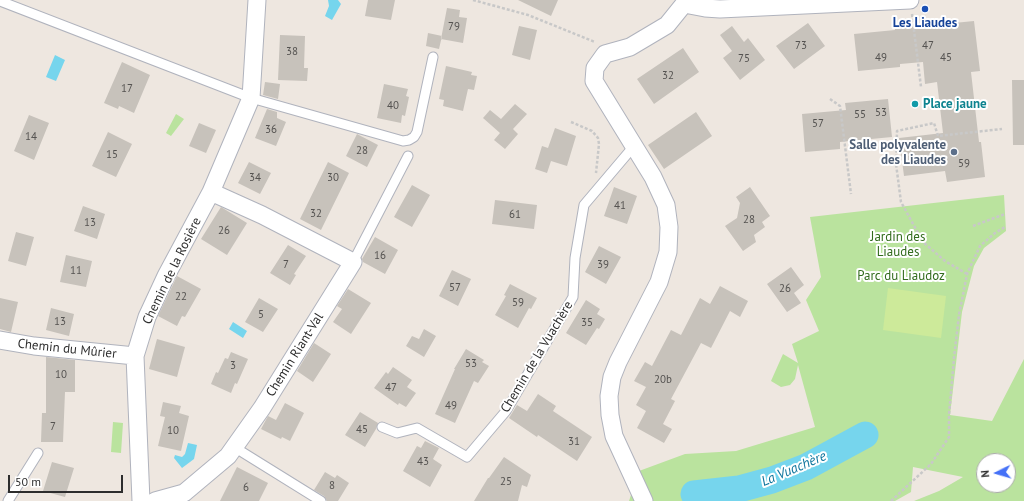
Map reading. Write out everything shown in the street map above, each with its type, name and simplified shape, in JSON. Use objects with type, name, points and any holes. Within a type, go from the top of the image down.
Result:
[{"type":"street","name":"Chemin de la Rosière","points":[[148,501],[135,356],[147,317],[166,276],[211,192],[251,98],[257,0]]},
{"type":"street","points":[[644,501],[614,436],[610,415],[610,396],[612,377],[618,362],[659,282],[668,252],[666,205],[654,177],[594,81],[595,68],[605,54],[630,47],[667,25],[682,2],[705,8],[720,9],[910,5]]},
{"type":"street","points":[[211,192],[262,215],[353,262]]},
{"type":"street","name":"Chemin Riant-Val","points":[[148,501],[184,493],[228,456],[262,408],[353,262]]},
{"type":"street","name":"Chemin du Mûrier","points":[[0,340],[34,346],[135,356]]},
{"type":"lane","points":[[22,9],[26,0]]},
{"type":"lane","points":[[0,1],[251,98],[403,141],[410,140],[417,132],[433,56]]},
{"type":"lane","name":"Chemin de la Vuachère","points":[[382,427],[397,433],[417,428],[467,457],[506,411],[573,296],[575,258],[584,205],[634,146]]},
{"type":"lane","name":"Chemin Riant-Val","points":[[353,262],[408,156]]},
{"type":"lane","points":[[234,447],[321,501]]},
{"type":"lane","points":[[8,501],[38,453]]},
{"type":"path","points":[[473,0],[528,15],[595,42]]},
{"type":"path","points":[[910,5],[921,86]]},
{"type":"path","points":[[830,98],[840,106],[851,194]]},
{"type":"path","points":[[571,122],[592,131],[598,138],[600,144],[593,193]]},
{"type":"path","points":[[967,274],[945,261],[923,242],[901,202],[896,164],[897,131],[934,123],[938,136],[1002,129]]},
{"type":"path","points":[[973,226],[1005,214]]},
{"type":"path","points":[[890,501],[931,464],[949,437],[958,322],[967,274],[980,246],[995,233],[1005,227]]},
{"type":"green space","points":[[176,114],[184,119],[171,136],[166,133]]},
{"type":"green space","points":[[1004,195],[1006,231],[984,248],[974,266],[962,312],[950,415],[992,421],[1024,359],[1024,501],[914,501],[939,491],[963,477],[913,467],[911,492],[895,501],[629,501],[639,471],[685,454],[736,451],[815,427],[798,365],[795,379],[790,385],[781,387],[771,381],[783,354],[798,363],[792,344],[819,331],[806,300],[821,277],[810,217]]},
{"type":"green space","points":[[888,288],[946,296],[941,338],[883,330]]},
{"type":"green space","points":[[113,422],[123,423],[121,453],[111,452]]},
{"type":"water","points":[[328,0],[338,0],[341,4],[332,20],[325,16],[329,6]]},
{"type":"water","points":[[55,55],[65,60],[56,81],[46,77]]},
{"type":"water","points":[[233,322],[247,331],[243,338],[229,329]]},
{"type":"water","points":[[188,443],[197,445],[194,459],[182,468],[174,458],[175,455],[182,457],[185,454]]},
{"type":"building","points":[[368,0],[395,0],[391,20],[365,16]]},
{"type":"building","points":[[518,0],[558,0],[551,16]]},
{"type":"building","points":[[447,8],[460,10],[459,17],[467,18],[463,43],[441,39]]},
{"type":"building","points":[[974,21],[980,71],[971,72],[979,142],[981,142],[985,177],[947,182],[945,171],[904,176],[899,138],[943,133],[937,82],[925,84],[923,62],[900,64],[900,67],[858,71],[854,34],[895,30],[895,27],[911,25],[934,23],[934,25]]},
{"type":"building","points":[[808,23],[825,46],[794,69],[776,46]]},
{"type":"building","points":[[519,26],[537,30],[530,60],[512,55]]},
{"type":"building","points":[[732,26],[744,42],[748,38],[765,60],[740,80],[723,58],[732,51],[720,35]]},
{"type":"building","points":[[428,33],[442,36],[439,49],[426,46]]},
{"type":"building","points":[[280,35],[305,36],[304,68],[308,68],[307,81],[278,80]]},
{"type":"building","points":[[683,48],[699,72],[654,104],[637,79]]},
{"type":"building","points":[[122,62],[150,75],[134,113],[119,106],[118,109],[104,103]]},
{"type":"building","points":[[446,66],[472,72],[471,75],[477,76],[474,90],[468,89],[463,111],[443,106],[444,100],[439,99]]},
{"type":"building","points":[[1012,80],[1024,80],[1024,145],[1013,145]]},
{"type":"building","points":[[265,82],[280,84],[278,99],[263,95]]},
{"type":"building","points":[[384,84],[408,89],[406,96],[409,97],[405,116],[402,115],[401,123],[377,118]]},
{"type":"building","points":[[888,99],[892,137],[840,142],[840,149],[805,152],[802,114],[846,110],[845,103]]},
{"type":"building","points":[[515,104],[527,114],[513,129],[518,134],[505,149],[494,140],[500,133],[483,118],[490,110],[501,119]]},
{"type":"building","points":[[267,109],[277,112],[277,118],[286,122],[276,146],[255,138]]},
{"type":"building","points":[[696,112],[712,136],[664,169],[648,145]]},
{"type":"building","points":[[29,115],[49,123],[34,160],[14,151]]},
{"type":"building","points":[[199,123],[216,130],[206,153],[189,146]]},
{"type":"building","points":[[555,128],[576,136],[567,166],[551,161],[547,173],[535,169],[542,146],[548,148]]},
{"type":"building","points":[[108,132],[132,144],[116,177],[92,166]]},
{"type":"building","points":[[357,134],[378,145],[367,167],[346,156]]},
{"type":"building","points":[[249,162],[271,173],[260,194],[238,183]]},
{"type":"building","points":[[328,162],[349,173],[321,230],[300,219]]},
{"type":"building","points":[[412,185],[430,195],[412,227],[394,217]]},
{"type":"building","points":[[614,187],[637,196],[627,224],[604,216]]},
{"type":"building","points":[[750,187],[770,216],[762,222],[765,227],[754,235],[756,242],[743,251],[725,226],[737,218],[740,203],[736,197]]},
{"type":"building","points":[[495,200],[537,205],[534,229],[492,224]]},
{"type":"building","points":[[83,206],[105,214],[97,239],[74,231]]},
{"type":"building","points":[[221,207],[247,223],[227,255],[201,239]]},
{"type":"building","points":[[16,232],[34,237],[26,266],[8,261]]},
{"type":"building","points":[[375,237],[398,250],[385,274],[363,262],[362,259]]},
{"type":"building","points":[[288,245],[306,256],[294,274],[296,275],[290,285],[270,273]]},
{"type":"building","points":[[599,246],[621,257],[606,284],[585,272]]},
{"type":"building","points":[[66,255],[92,261],[86,287],[60,282]]},
{"type":"building","points":[[791,267],[804,285],[794,293],[801,303],[787,312],[767,284]]},
{"type":"building","points":[[452,270],[471,279],[458,306],[439,296]]},
{"type":"building","points":[[177,276],[201,289],[185,317],[182,316],[177,326],[158,316]]},
{"type":"building","points":[[510,284],[537,298],[531,309],[529,308],[518,328],[495,315],[506,296],[504,295]]},
{"type":"building","points":[[720,286],[748,301],[740,317],[730,311],[711,348],[701,343],[671,399],[675,401],[663,424],[672,429],[664,443],[637,428],[646,411],[636,405],[646,387],[634,381],[645,362],[652,366],[671,330],[681,335],[700,298],[710,304]]},
{"type":"building","points":[[348,289],[371,303],[351,334],[333,322],[342,309],[337,306]]},
{"type":"building","points":[[0,298],[18,302],[11,332],[0,329]]},
{"type":"building","points":[[259,298],[278,309],[263,332],[245,322]]},
{"type":"building","points":[[586,300],[600,309],[597,314],[605,319],[586,345],[566,333]]},
{"type":"building","points":[[51,308],[74,314],[69,336],[46,330]]},
{"type":"building","points":[[424,329],[436,336],[424,357],[406,346],[412,336],[419,339]]},
{"type":"building","points":[[157,339],[185,347],[177,377],[149,369]]},
{"type":"building","points":[[314,343],[331,354],[313,382],[297,371]]},
{"type":"building","points":[[466,349],[484,360],[482,362],[489,366],[478,383],[474,381],[455,423],[435,414],[454,369]]},
{"type":"building","points":[[231,352],[248,359],[237,384],[235,383],[231,393],[211,384],[216,372],[218,373],[225,358],[228,359]]},
{"type":"building","points":[[46,357],[75,360],[75,392],[65,392],[63,442],[41,442],[42,413],[46,413]]},
{"type":"building","points":[[393,367],[412,380],[407,387],[416,393],[406,407],[399,403],[398,405],[374,388],[386,372],[388,374]]},
{"type":"building","points":[[538,394],[556,406],[553,411],[592,437],[577,461],[509,418],[517,405],[527,411]]},
{"type":"building","points":[[163,402],[181,406],[179,413],[189,416],[181,451],[158,446],[165,417],[160,416]]},
{"type":"building","points":[[285,403],[304,413],[290,441],[282,437],[281,439],[261,429],[268,416],[276,420]]},
{"type":"building","points":[[360,412],[378,423],[365,447],[345,435]]},
{"type":"building","points":[[425,441],[439,448],[433,459],[442,465],[430,487],[403,471],[417,446],[421,448]]},
{"type":"building","points":[[504,457],[531,475],[527,487],[522,485],[518,501],[474,501],[488,478]]},
{"type":"building","points":[[52,462],[74,468],[65,497],[43,491]]},
{"type":"building","points":[[237,467],[268,483],[259,501],[220,501]]},
{"type":"building","points":[[325,472],[335,478],[337,475],[349,483],[338,501],[327,501],[324,496],[314,490]]},
{"type":"waterway","name":"La Vuachère","points":[[694,494],[739,489],[772,480],[806,467],[865,435]]},
{"type":"place","name":"Les Liaudes","points":[[925,9]]},
{"type":"place","name":"Place jaune","points":[[915,104]]},
{"type":"place","name":"Salle polyvalente des Liaudes","points":[[954,152]]},
{"type":"park label","name":"Jardin des Liaudes","points":[[898,244]]},
{"type":"park label","name":"Parc du Liaudoz","points":[[901,276]]}]
